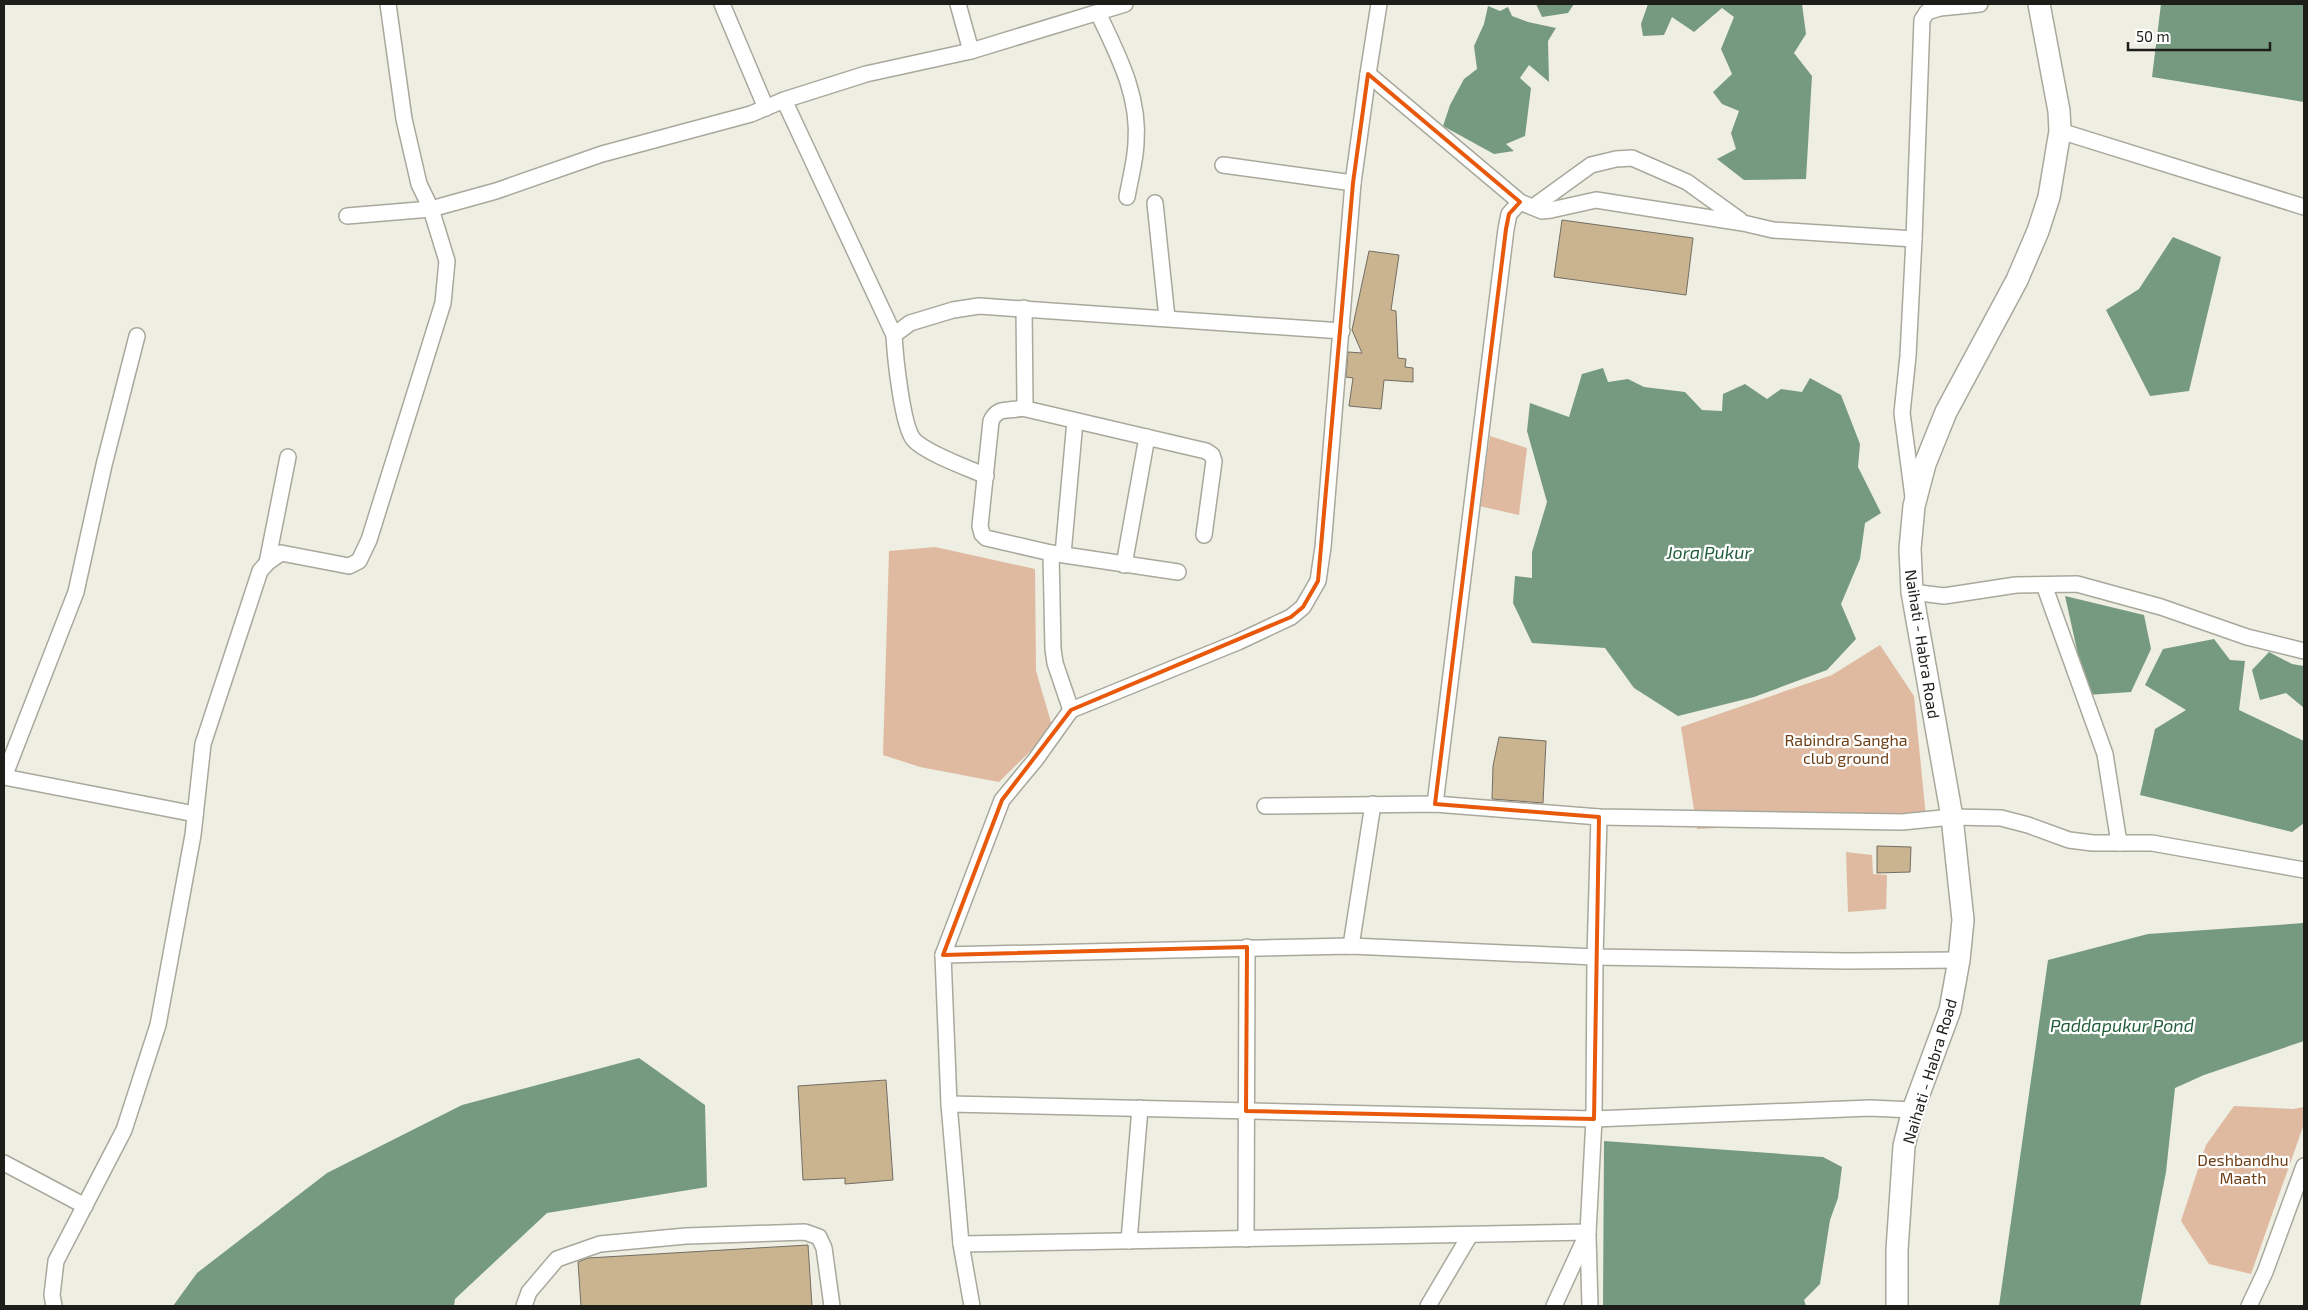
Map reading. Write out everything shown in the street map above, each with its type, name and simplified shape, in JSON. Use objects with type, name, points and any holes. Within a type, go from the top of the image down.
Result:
[{"type":"main road","name":"Naihati - Habra Road","points":[[1897,1306],[1897,1250],[1904,1146],[1913,1110],[1950,1010],[1959,960],[1963,920],[1952,817],[1912,592],[1910,549],[1914,506],[1925,464],[1946,412],[2017,280],[2038,231],[2048,197],[2060,132],[2059,111],[2039,4]]},
{"type":"street","points":[[54,1306],[52,1295],[56,1261],[124,1130],[158,1025],[195,814],[202,744],[260,571],[267,563],[281,554],[349,566],[359,561],[369,540],[443,303],[447,261],[431,209],[419,184],[404,119],[388,4]]},
{"type":"street","points":[[722,4],[766,108]]},
{"type":"street","points":[[958,4],[971,51]]},
{"type":"street","points":[[347,216],[431,209],[496,191],[602,154],[751,114],[784,100],[866,74],[971,51],[1098,14],[1124,4]]},
{"type":"street","points":[[972,1306],[961,1244],[949,1104],[943,955],[1002,800],[1036,759],[1072,710],[1238,642],[1291,617],[1303,607],[1318,581],[1323,547],[1342,331],[1353,183],[1379,4]]},
{"type":"street","points":[[1914,506],[1902,413],[1908,356],[1914,239],[1922,20],[1927,8],[1980,4]]},
{"type":"street","points":[[1098,14],[1126,72],[1134,107],[1136,144],[1127,197]]},
{"type":"street","points":[[1368,74],[1526,204],[1542,210],[1551,210],[1596,200],[1743,223],[1773,230],[1914,239]]},
{"type":"street","points":[[784,100],[894,335],[907,424],[913,439],[924,447],[986,476]]},
{"type":"street","points":[[2060,132],[2304,207]]},
{"type":"street","points":[[1435,804],[1509,214],[1591,165],[1616,159],[1632,158],[1687,182],[1743,223]]},
{"type":"street","points":[[1222,165],[1353,183]]},
{"type":"street","points":[[1155,202],[1168,318]]},
{"type":"street","points":[[894,335],[910,323],[953,310],[979,306],[1342,331]]},
{"type":"street","points":[[1022,408],[1025,404],[1024,308]]},
{"type":"street","points":[[136,336],[104,465],[76,592],[4,777],[195,814]]},
{"type":"street","points":[[1178,572],[1124,566],[1057,554],[986,538],[982,534],[980,526],[991,421],[995,413],[1002,409],[1022,408],[1206,451],[1212,455],[1214,461],[1204,535]]},
{"type":"street","points":[[1072,710],[1055,663],[1053,649],[1057,554],[1075,421]]},
{"type":"street","points":[[1124,566],[1147,437]]},
{"type":"street","points":[[267,563],[288,457]]},
{"type":"street","points":[[1912,592],[1944,596],[2016,585],[2078,584],[2161,607],[2247,637],[2304,651]]},
{"type":"street","points":[[2044,585],[2105,754],[2120,843]]},
{"type":"street","points":[[1351,946],[1373,804]]},
{"type":"street","points":[[1265,806],[1435,804],[1599,817],[1902,822],[1952,817],[2000,818],[2028,825],[2069,840],[2152,843],[2304,870]]},
{"type":"street","points":[[1590,1306],[1588,1232],[1594,1119],[1594,957],[1599,817]]},
{"type":"street","points":[[943,955],[1351,946],[1594,957],[1847,961],[1959,960]]},
{"type":"street","points":[[1246,1239],[1247,947]]},
{"type":"street","points":[[949,1104],[1594,1119],[1870,1108],[1913,1110]]},
{"type":"street","points":[[1129,1241],[1140,1108]]},
{"type":"street","points":[[4,1162],[85,1206]]},
{"type":"street","points":[[2249,1306],[2265,1272],[2304,1166]]},
{"type":"street","points":[[524,1306],[529,1292],[557,1259],[600,1244],[686,1236],[804,1232],[819,1237],[824,1248],[832,1306]]},
{"type":"street","points":[[961,1244],[1588,1232]]},
{"type":"street","points":[[1554,1306],[1588,1232]]},
{"type":"street","points":[[1428,1306],[1470,1235]]},
{"type":"highlighted area","points":[[1368,74],[1520,202],[1509,214],[1506,229],[1435,804],[1599,817],[1594,1119],[1246,1111],[1247,947],[943,955],[1002,800],[1071,710],[1291,617],[1303,607],[1318,581],[1353,183]]},
{"type":"green space","points":[[1490,436],[1527,448],[1519,515],[1479,506]]},
{"type":"green space","points":[[935,547],[1035,569],[1036,671],[1053,729],[999,782],[920,767],[883,755],[889,551]]},
{"type":"green space","name":"Rabindra Sangha club ground","points":[[1880,645],[1914,696],[1926,817],[1697,829],[1681,727],[1832,675]]},
{"type":"green space","points":[[1846,852],[1872,855],[1873,874],[1887,875],[1886,909],[1848,912]]},
{"type":"green space","name":"Deshbandhu Maath","points":[[2234,1106],[2293,1109],[2304,1107],[2304,1124],[2251,1274],[2209,1264],[2181,1221],[2206,1145]]},
{"type":"water","points":[[1536,4],[1574,4],[1568,13],[1542,17]]},
{"type":"water","points":[[1648,4],[1802,4],[1806,34],[1794,53],[1812,76],[1806,179],[1744,180],[1717,159],[1736,149],[1731,133],[1739,111],[1722,104],[1713,92],[1732,74],[1721,49],[1734,17],[1722,8],[1694,32],[1672,17],[1664,35],[1643,36],[1641,24]]},
{"type":"water","points":[[2161,4],[2304,4],[2304,102],[2152,77]]},
{"type":"water","points":[[1488,6],[1500,11],[1508,7],[1512,16],[1528,22],[1556,28],[1548,41],[1549,82],[1529,65],[1520,78],[1531,88],[1525,136],[1506,144],[1514,151],[1494,154],[1443,126],[1450,105],[1464,79],[1477,69],[1474,46],[1484,24]]},
{"type":"water","points":[[2173,237],[2221,257],[2189,391],[2150,396],[2106,310],[2139,289]]},
{"type":"water","name":"Jora Pukur","points":[[1603,368],[1608,382],[1628,379],[1644,387],[1685,392],[1702,410],[1722,411],[1723,394],[1745,384],[1767,399],[1781,389],[1802,392],[1810,378],[1841,395],[1860,444],[1858,467],[1881,513],[1865,523],[1860,559],[1841,604],[1856,639],[1827,670],[1754,697],[1678,716],[1634,688],[1605,648],[1532,643],[1513,603],[1515,576],[1532,578],[1532,552],[1547,502],[1527,431],[1530,403],[1569,417],[1582,374]]},
{"type":"water","points":[[2065,596],[2144,615],[2151,649],[2131,692],[2087,695]]},
{"type":"water","points":[[2214,639],[2230,660],[2245,661],[2239,710],[2304,741],[2304,823],[2292,832],[2140,795],[2155,729],[2186,710],[2145,685],[2163,649]]},
{"type":"water","points":[[2269,652],[2292,664],[2304,666],[2304,708],[2286,693],[2260,700],[2252,670]]},
{"type":"water","name":"Paddapukur Pond","points":[[2304,923],[2304,1041],[2204,1075],[2175,1088],[2166,1172],[2140,1306],[1999,1306],[2048,960],[2148,934]]},
{"type":"water","points":[[639,1058],[705,1105],[707,1187],[547,1213],[455,1299],[454,1306],[173,1306],[197,1273],[327,1173],[462,1105]]},
{"type":"water","points":[[1604,1141],[1823,1157],[1842,1167],[1838,1198],[1830,1220],[1820,1284],[1804,1300],[1806,1306],[1603,1306]]},
{"type":"building","points":[[1562,220],[1693,238],[1686,295],[1554,277]]},
{"type":"building","points":[[1369,251],[1399,255],[1391,310],[1396,311],[1398,358],[1406,359],[1405,367],[1413,368],[1413,382],[1384,380],[1381,409],[1349,406],[1353,378],[1346,377],[1348,352],[1362,353],[1352,330]]},
{"type":"building","points":[[1499,737],[1546,741],[1543,803],[1492,799],[1493,766]]},
{"type":"building","points":[[1877,846],[1911,847],[1910,872],[1877,873]]},
{"type":"building","points":[[886,1080],[893,1180],[845,1184],[845,1178],[803,1180],[798,1086]]},
{"type":"building","points":[[808,1245],[812,1306],[581,1306],[578,1262],[588,1258]]}]
